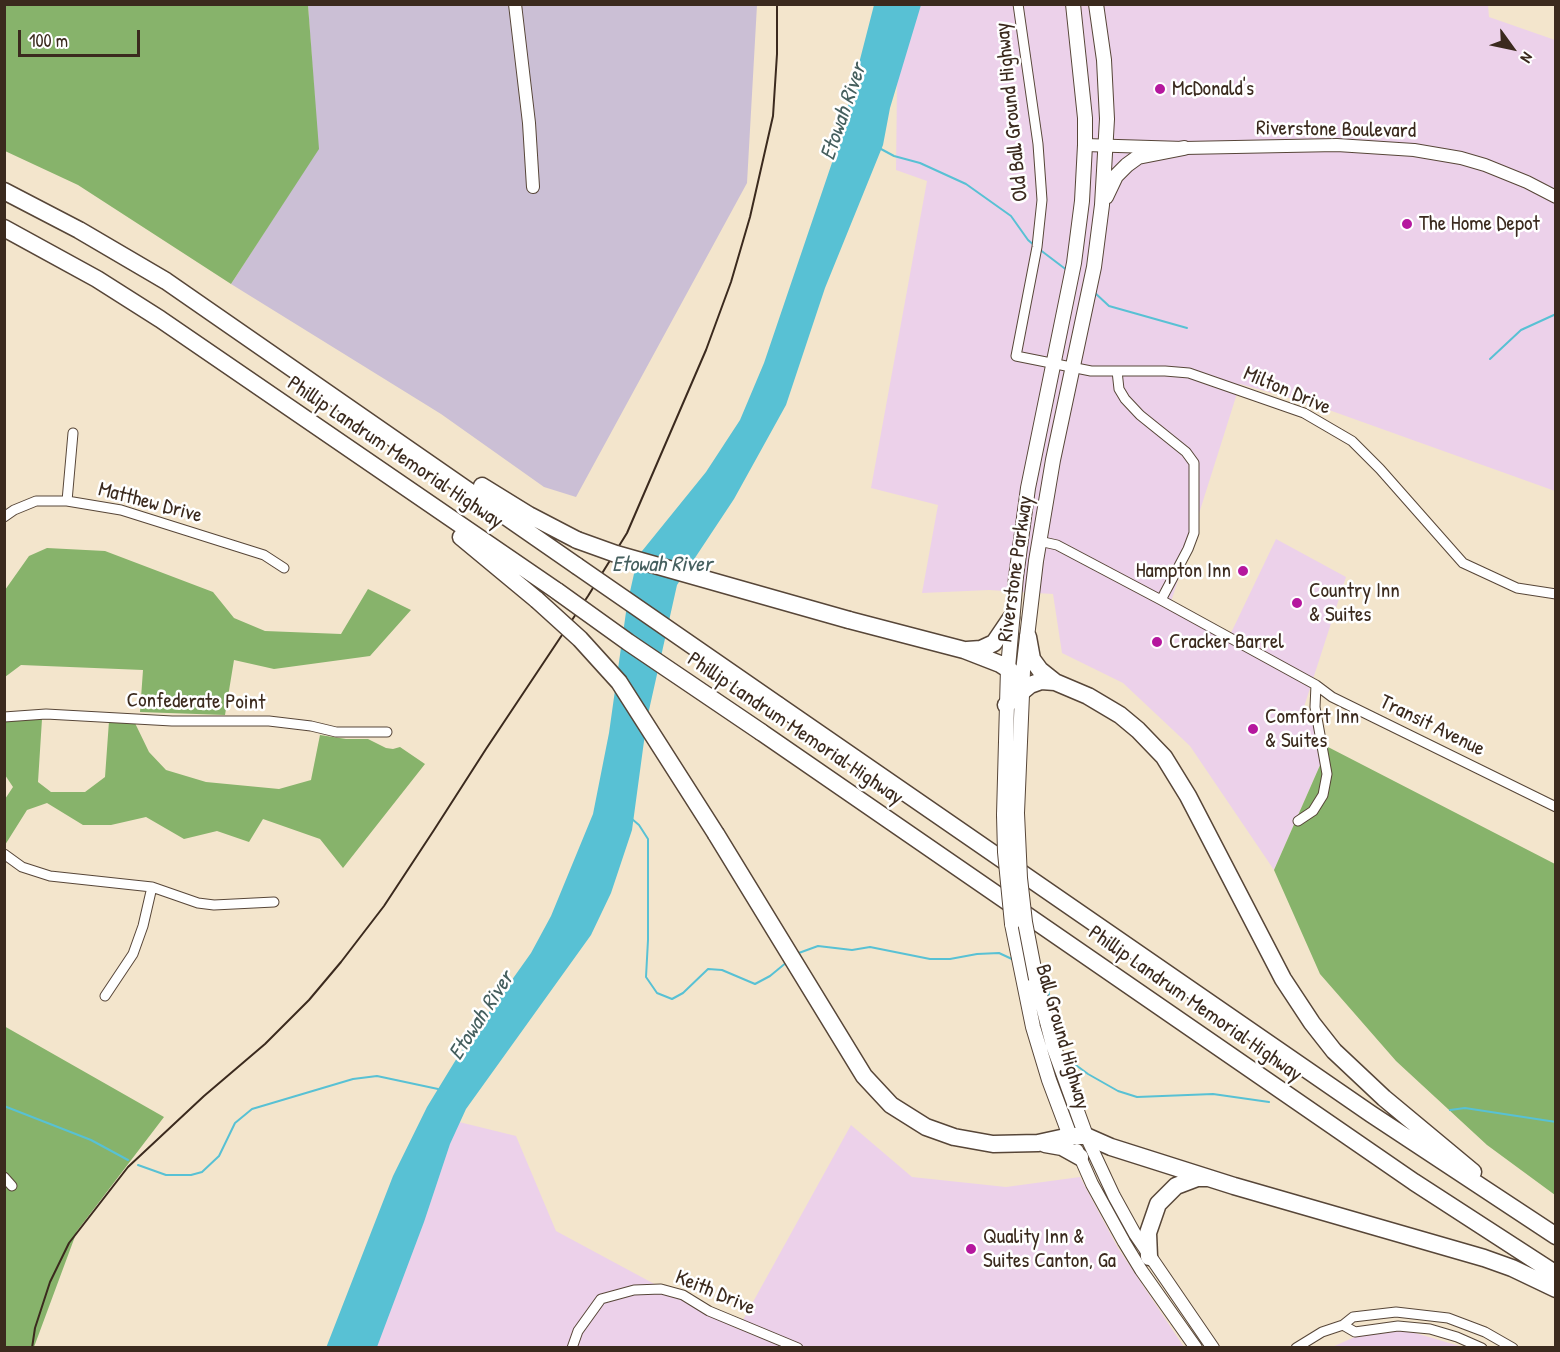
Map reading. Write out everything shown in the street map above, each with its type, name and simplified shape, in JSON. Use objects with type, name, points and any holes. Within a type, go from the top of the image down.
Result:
[{"type":"highway","name":"Phillip Landrum Memorial Highway","points":[[4,191],[122,254],[263,348],[1371,1114],[1556,1236]]},
{"type":"highway","name":"Phillip Landrum Memorial Highway","points":[[4,230],[29,241],[97,279],[160,319],[1414,1182],[1556,1274]]},
{"type":"highway","points":[[263,348],[508,502],[577,540],[616,554],[963,650],[1008,668],[1022,690]]},
{"type":"highway","points":[[392,478],[537,600],[580,639],[619,682],[716,834],[864,1076],[878,1093],[899,1110],[940,1133],[968,1141],[993,1144],[1038,1143],[1078,1136],[1210,1178],[1484,1258],[1526,1274],[1556,1289]]},
{"type":"highway","points":[[963,650],[981,649],[994,643],[1011,618]]},
{"type":"highway","points":[[1028,637],[1032,659],[1055,682],[1088,696],[1120,715],[1164,757],[1188,796],[1283,979],[1334,1051],[1384,1098],[1533,1222]]},
{"type":"highway","points":[[1006,705],[1022,690],[1035,682],[1055,682]]},
{"type":"highway","points":[[1038,1143],[1062,1147],[1080,1157]]},
{"type":"highway","points":[[1149,1257],[1148,1233],[1158,1204],[1176,1186],[1197,1178],[1210,1178]]},
{"type":"main road","points":[[515,4],[530,123],[533,187]]},
{"type":"main road","name":"Riverstone Parkway","points":[[1008,668],[1011,618],[1028,488],[1074,263],[1082,201],[1085,145],[1083,84],[1073,4]]},
{"type":"main road","name":"Riverstone Parkway","points":[[1078,1136],[1036,979],[1025,922],[1011,814],[1039,541],[1053,460],[1094,267],[1102,205],[1106,146],[1106,87],[1096,4]]},
{"type":"main road","name":"Riverstone Boulevard","points":[[1085,145],[1184,148],[1336,145],[1414,150],[1461,158],[1485,165],[1556,197]]},
{"type":"main road","points":[[1102,205],[1116,176],[1138,157],[1184,148]]},
{"type":"main road","name":"Ball Ground Highway","points":[[1008,668],[1006,705],[1011,814],[1007,879],[1019,967],[1033,1027],[1049,1080],[1078,1136],[1149,1257],[1213,1347]]},
{"type":"main road","name":"Ball Ground Highway","points":[[1078,1136],[1080,1157],[1129,1252],[1196,1347]]},
{"type":"street","name":"Old Ball Ground Highway","points":[[1018,4],[1038,144],[1042,200],[1037,247],[1016,356],[1053,363]]},
{"type":"street","name":"Milton Drive","points":[[1053,363],[1091,371],[1189,373],[1304,413],[1352,441],[1380,469],[1463,563],[1517,588],[1556,594]]},
{"type":"street","points":[[1117,371],[1121,393],[1138,413],[1186,452],[1194,463],[1192,539],[1161,600]]},
{"type":"street","points":[[67,501],[73,433]]},
{"type":"street","name":"Matthew Drive","points":[[4,517],[36,501],[67,501],[121,510],[264,555],[284,568]]},
{"type":"street","name":"Transit Avenue","points":[[1039,541],[1057,545],[1316,685],[1332,697],[1556,807]]},
{"type":"street","points":[[1298,821],[1313,811],[1323,795],[1327,774],[1315,707],[1316,685]]},
{"type":"street","name":"Confederate Point","points":[[4,717],[46,714],[172,722],[269,721],[336,732],[387,732]]},
{"type":"street","points":[[4,854],[22,867],[50,876],[152,887],[198,903],[214,905],[274,902]]},
{"type":"street","points":[[105,996],[133,954],[143,926],[152,887]]},
{"type":"street","points":[[4,1177],[12,1186]]},
{"type":"street","name":"Keith Drive","points":[[572,1347],[578,1331],[601,1299],[634,1290],[661,1289],[683,1295],[715,1313],[798,1347]]},
{"type":"street","points":[[1296,1347],[1322,1332],[1343,1325],[1353,1317],[1396,1312],[1430,1314],[1476,1328],[1513,1347]]},
{"type":"street","points":[[1343,1325],[1355,1332],[1398,1326],[1430,1329],[1482,1347]]},
{"type":"shaded area","points":[[308,5],[757,5],[747,183],[576,497],[544,487],[441,414],[231,284],[318,149]]},
{"type":"shaded area","points":[[898,5],[1488,5],[1489,17],[1555,40],[1555,491],[1315,405],[1240,384],[1171,602],[1230,635],[1276,539],[1346,577],[1303,710],[1328,747],[1274,870],[1190,746],[1123,683],[1062,653],[1053,594],[989,590],[922,593],[938,505],[871,488],[927,181],[896,170]]},
{"type":"shaded area","points":[[451,1120],[516,1136],[556,1231],[738,1329],[851,1125],[912,1177],[1006,1187],[1080,1177],[1118,1248],[1184,1347],[365,1348]]},
{"type":"shaded area","points":[[1405,1330],[1463,1347],[1330,1348],[1357,1336]]},
{"type":"green space","points":[[5,4],[308,5],[319,149],[231,284],[78,185],[5,151]]},
{"type":"green space","points":[[47,548],[105,551],[213,592],[234,618],[265,631],[341,634],[368,589],[411,610],[370,656],[274,669],[234,660],[225,715],[140,712],[143,670],[21,665],[5,677],[5,590],[29,556]]},
{"type":"green space","points":[[42,719],[38,782],[51,792],[85,792],[105,777],[109,721],[134,721],[149,752],[166,770],[206,782],[279,789],[311,780],[320,735],[346,739],[368,739],[386,748],[400,747],[425,764],[343,868],[320,839],[263,819],[249,842],[217,831],[184,839],[146,817],[111,825],[83,825],[47,803],[27,810],[5,845],[5,799],[13,787],[5,775],[5,721]]},
{"type":"green space","points":[[1328,747],[1555,864],[1555,1195],[1487,1145],[1396,1061],[1320,974],[1274,870]]},
{"type":"green space","points":[[4,1026],[164,1117],[77,1231],[34,1347],[5,1347]]},
{"type":"water","name":"Etowah River","points":[[874,5],[921,5],[890,108],[883,145],[825,288],[786,405],[734,499],[677,585],[647,719],[632,830],[611,893],[591,935],[466,1109],[450,1144],[424,1222],[377,1347],[326,1348],[393,1176],[427,1107],[460,1053],[531,953],[551,916],[593,814],[609,733],[627,605],[638,556],[706,472],[740,420],[764,363],[838,145]]},
{"type":"waterway","points":[[881,149],[894,156],[920,163],[966,184],[1011,216],[1035,246]]},
{"type":"waterway","points":[[1039,249],[1068,271]]},
{"type":"waterway","points":[[1094,292],[1109,306],[1187,328]]},
{"type":"waterway","points":[[1490,359],[1521,330],[1556,314]]},
{"type":"waterway","points":[[632,819],[648,839],[646,977],[657,993],[672,999],[683,993],[708,969],[722,970],[755,984],[770,976],[787,962]]},
{"type":"waterway","points":[[796,954],[818,946],[852,950],[870,947],[930,959],[999,953],[1014,960]]},
{"type":"waterway","points":[[1043,980],[1047,984],[1053,1017]]},
{"type":"waterway","points":[[1062,1051],[1065,1057],[1088,1074],[1118,1091],[1137,1097],[1213,1094],[1269,1102]]},
{"type":"waterway","points":[[138,1165],[166,1175],[191,1175],[202,1172],[219,1156],[235,1123],[252,1109],[353,1079],[377,1076],[438,1089]]},
{"type":"waterway","points":[[4,1106],[91,1140],[128,1160]]},
{"type":"waterway","points":[[1450,1110],[1465,1108],[1556,1122]]},
{"type":"railway","points":[[32,1348],[35,1328],[50,1282],[69,1243],[128,1167],[204,1096],[265,1044],[309,1000],[341,962],[384,906],[627,533],[706,350],[731,282],[750,217],[773,116],[777,4]]},
{"type":"place","name":"McDonald's","points":[[1160,89]]},
{"type":"place","name":"The Home Depot","points":[[1407,224]]},
{"type":"place","name":"Hampton Inn","points":[[1243,571]]},
{"type":"place","name":"Country Inn & Suites","points":[[1297,603]]},
{"type":"place","name":"Cracker Barrel","points":[[1157,642]]},
{"type":"place","name":"Comfort Inn & Suites","points":[[1253,729]]},
{"type":"place","name":"Quality Inn & Suites Canton, Ga","points":[[971,1249]]}]
